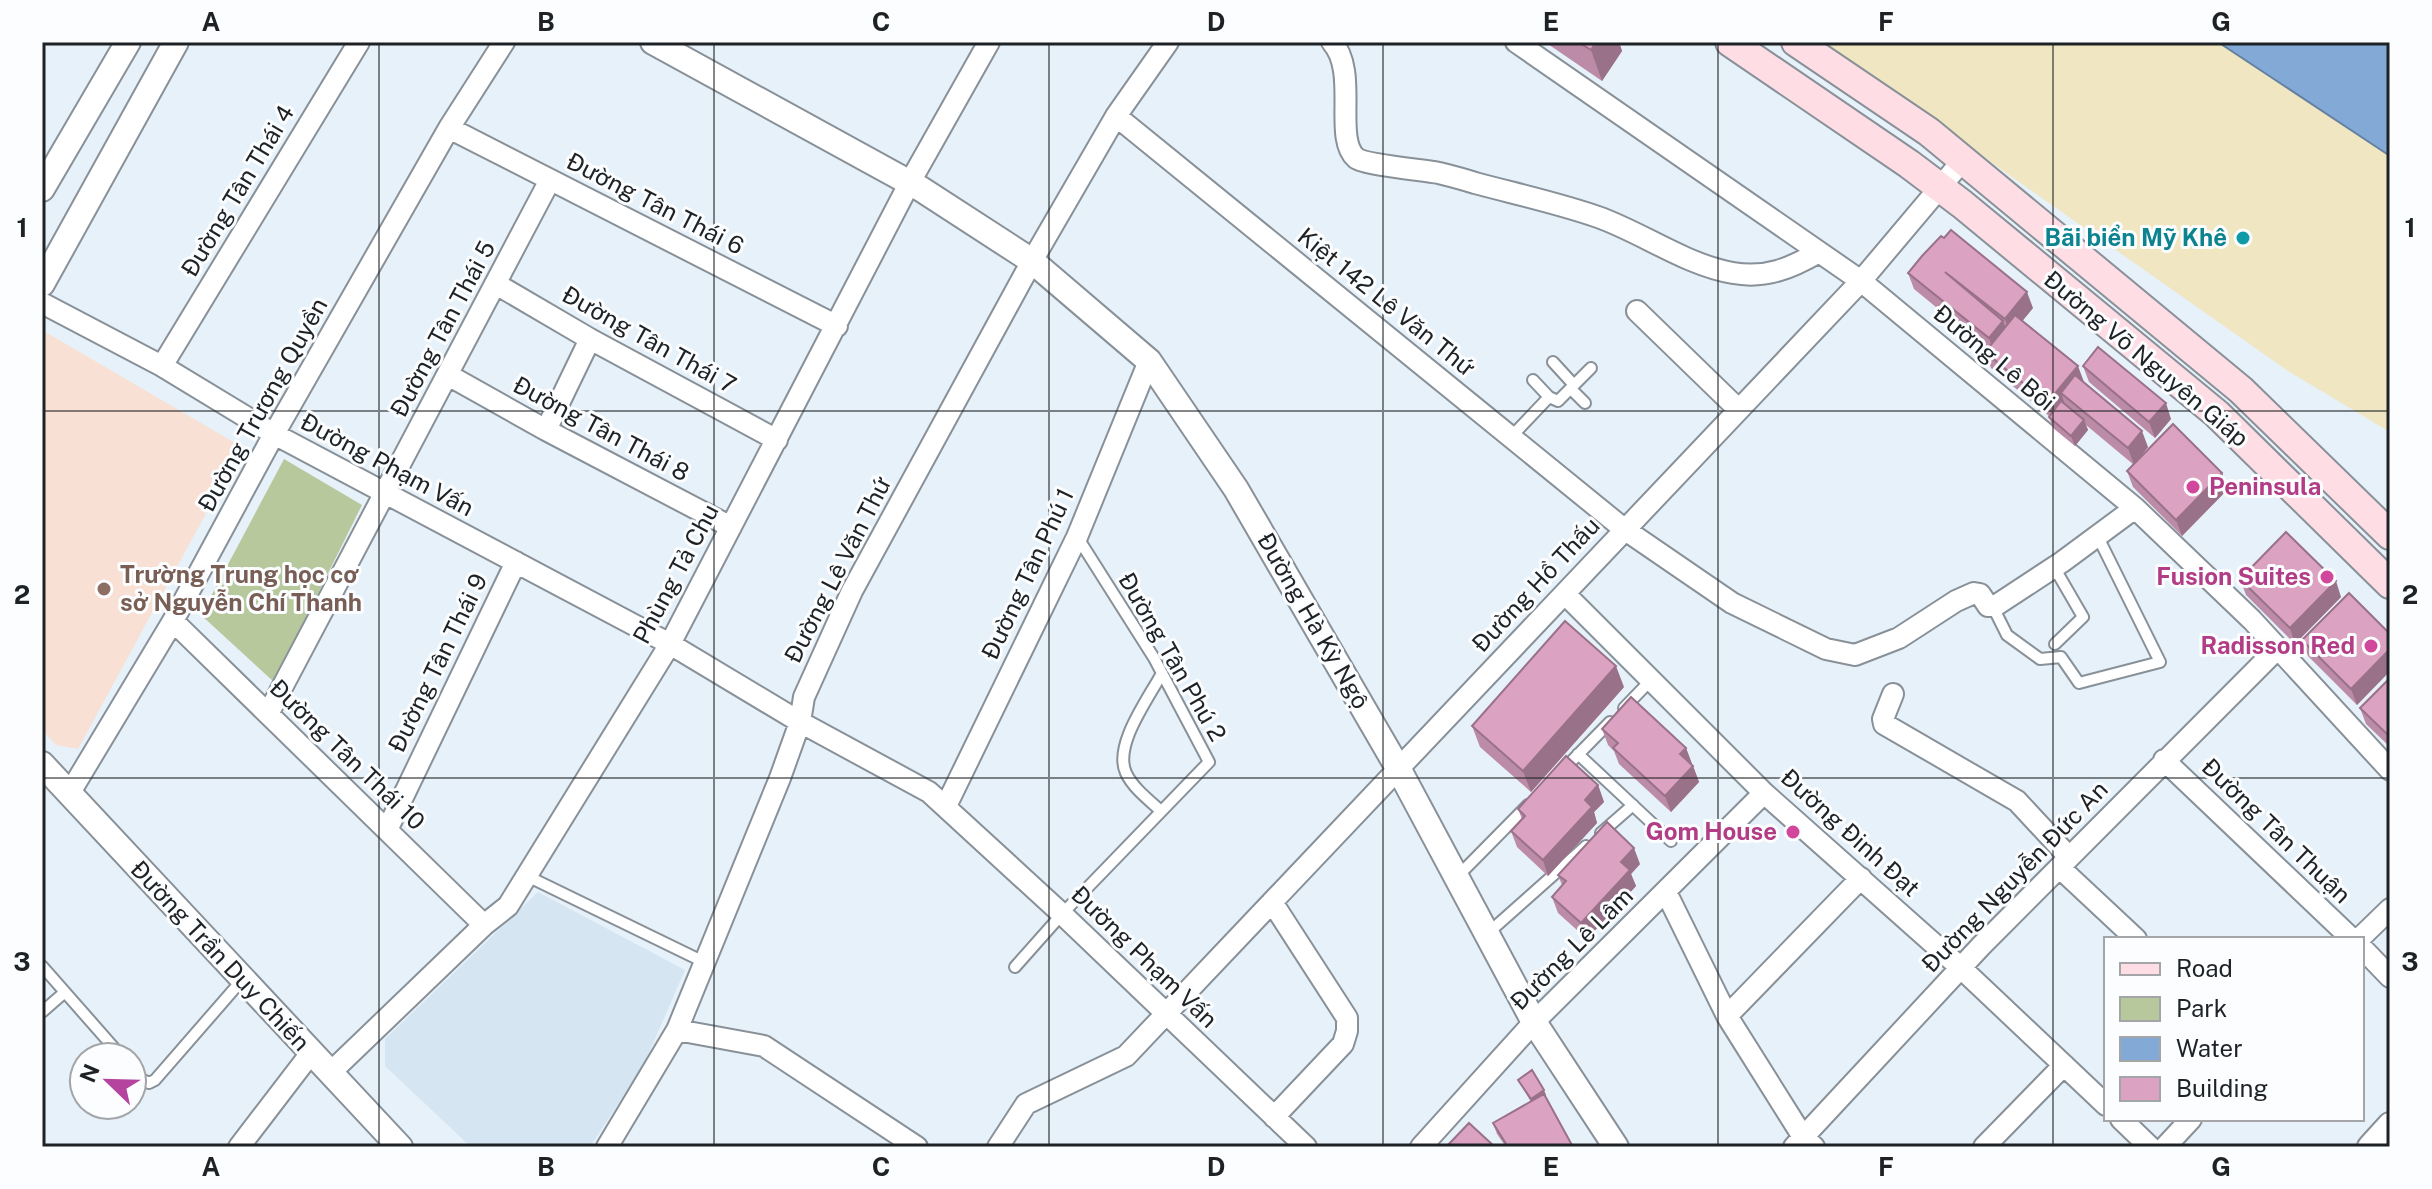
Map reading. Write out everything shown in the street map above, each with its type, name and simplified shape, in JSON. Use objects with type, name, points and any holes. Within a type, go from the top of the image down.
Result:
[{"type":"main road","name":"Đường Võ Nguyên Giáp","points":[[1730,42],[1909,164],[2217,414],[2390,584]]},
{"type":"main road","name":"Đường Võ Nguyên Giáp","points":[[1796,42],[1929,132],[2241,390],[2390,535]]},
{"type":"street","points":[[42,189],[128,42]]},
{"type":"street","points":[[42,284],[176,42]]},
{"type":"street","name":"Đường Tân Thái 4","points":[[162,366],[359,42]]},
{"type":"street","name":"Đường Trương Quyền","points":[[69,794],[173,621],[274,434],[449,128],[504,42]]},
{"type":"street","name":"Đường Hà Kỳ Ngộ","points":[[653,42],[910,182],[1032,261],[1149,361],[1236,489],[1398,768],[1534,1022],[1616,1147]]},
{"type":"street","name":"Phùng Tả Chu","points":[[330,1073],[484,925],[508,906],[670,644],[910,182],[989,42]]},
{"type":"street","name":"Đường Lê Văn Thứ","points":[[607,1147],[677,1030],[780,778],[800,722],[804,697],[852,591],[1032,261],[1116,116],[1168,42]]},
{"type":"street","points":[[1332,42],[1339,50],[1345,75],[1347,143],[1355,158],[1367,163],[1443,174],[1599,217],[1699,262],[1732,273],[1764,275],[1792,267],[1819,252]]},
{"type":"street","name":"Đường Lê Bôi","points":[[1516,42],[1861,281],[2135,508],[2278,648],[2390,770]]},
{"type":"street","name":"Kiệt 142 Lê Văn Thứ","points":[[1116,116],[1624,529],[1732,603],[1826,649],[1855,655],[1899,638],[1956,601],[1974,593],[1980,594],[1988,606],[1993,607]]},
{"type":"street","name":"Đường Tân Thái 6","points":[[449,128],[837,326]]},
{"type":"street","name":"Đường Hồ Thấu","points":[[998,1147],[1026,1104],[1126,1056],[1861,281],[1963,160]]},
{"type":"street","name":"Đường Tân Thái 5","points":[[268,714],[550,180]]},
{"type":"street","name":"Đường Tân Thái 7","points":[[496,284],[590,339],[777,440]]},
{"type":"street","name":"Đường Phạm Vấn","points":[[42,303],[162,366],[274,434],[670,644],[800,722],[909,780],[946,806],[1306,1147]]},
{"type":"street","points":[[1637,311],[1738,409]]},
{"type":"street","points":[[546,430],[590,339]]},
{"type":"street","name":"Đường Tân Phú 1","points":[[946,806],[1077,537],[1149,361]]},
{"type":"street","name":"Đường Tân Thái 8","points":[[448,375],[731,527]]},
{"type":"street","points":[[1993,607],[2135,508]]},
{"type":"street","name":"Đường Tân Thái 9","points":[[387,830],[516,562]]},
{"type":"street","name":"Đường Đinh Đạt","points":[[1565,594],[1764,793],[1961,968],[2104,1103]]},
{"type":"street","name":"Đường Tân Thái 10","points":[[173,621],[484,925]]},
{"type":"street","name":"Đường Nguyễn Đức An","points":[[1804,1144],[1961,968],[2278,648]]},
{"type":"street","points":[[1893,694],[1884,724],[2017,801],[2064,862],[2134,937]]},
{"type":"street","name":"Đường Tân Thuận","points":[[2164,760],[2350,937]]},
{"type":"street","name":"Đường Trần Duy Chiến","points":[[42,764],[400,1147]]},
{"type":"street","name":"Đường Lê Lâm","points":[[1421,1147],[1534,1022],[1764,793]]},
{"type":"street","points":[[1727,1016],[1861,878]]},
{"type":"street","points":[[1666,892],[1727,1016],[1804,1144]]},
{"type":"street","points":[[1272,902],[1347,1018],[1343,1044],[1274,1117]]},
{"type":"street","points":[[2361,937],[2390,909]]},
{"type":"street","points":[[2364,950],[2390,977]]},
{"type":"street","points":[[677,1030],[764,1046],[917,1147]]},
{"type":"street","points":[[239,1147],[311,1053]]},
{"type":"street","points":[[1984,1147],[2064,1065]]},
{"type":"street","points":[[2123,1121],[2150,1147]]},
{"type":"street","points":[[2165,1147],[2189,1121]]},
{"type":"street","points":[[2370,1147],[2390,1125]]},
{"type":"lane","points":[[1553,362],[1585,403]]},
{"type":"lane","points":[[1533,380],[1549,397],[1558,401],[1591,368]]},
{"type":"lane","points":[[1511,437],[1549,397]]},
{"type":"lane","points":[[1993,607],[2007,635],[2040,659],[2061,657],[2079,683],[2160,662],[2097,535]]},
{"type":"lane","name":"Đường Tân Phú 2","points":[[1015,967],[1209,762],[1162,673],[1077,537]]},
{"type":"lane","points":[[2054,567],[2083,617],[2055,644]]},
{"type":"lane","points":[[1161,811],[1130,779],[1123,761],[1129,733],[1162,673]]},
{"type":"lane","points":[[1556,777],[1651,680]]},
{"type":"lane","points":[[1578,754],[1671,841]]},
{"type":"lane","points":[[1457,878],[1534,799]]},
{"type":"lane","points":[[1487,934],[1633,805]]},
{"type":"lane","points":[[527,876],[704,962]]},
{"type":"lane","points":[[42,966],[108,1041]]},
{"type":"lane","points":[[148,1082],[155,1080],[243,979]]},
{"type":"lane","points":[[42,1012],[65,992]]},
{"type":"shaded area","name":"Trường Trung học cơ sở Nguyễn Chí Thanh","points":[[42,330],[242,447],[78,749],[56,745],[42,730]]},
{"type":"shaded area","points":[[538,892],[685,970],[644,1064],[590,1147],[471,1147],[385,1066],[385,1039]]},
{"type":"green space","points":[[284,459],[362,505],[274,682],[201,615]]},
{"type":"sand","name":"Bãi biển Mỹ Khê","points":[[1820,42],[2218,42],[2390,156],[2390,432],[2288,371]]},
{"type":"water","points":[[2218,42],[2390,42],[2390,156]]},
{"type":"building","points":[[1578,42],[1596,42],[1591,50]]},
{"type":"building","points":[[1951,230],[2027,292],[2005,319],[1945,272],[2003,321],[1989,338],[1908,273],[1941,236],[1944,238]]},
{"type":"building","points":[[2015,315],[2078,366],[2047,403],[1985,352]]},
{"type":"building","points":[[2098,347],[2166,403],[2149,422],[2083,366]]},
{"type":"building","points":[[2075,375],[2142,431],[2128,448],[2061,393]]},
{"type":"building","points":[[2061,401],[2084,420],[2071,436],[2049,417]]},
{"type":"building","points":[[2173,424],[2222,473],[2176,520],[2127,471]]},
{"type":"building","points":[[2286,532],[2336,581],[2290,628],[2240,579]]},
{"type":"building","points":[[2349,593],[2390,634],[2390,649],[2351,689],[2302,640]]},
{"type":"building","points":[[1565,621],[1616,666],[1523,771],[1472,726]]},
{"type":"building","points":[[2390,678],[2390,737],[2360,708]]},
{"type":"building","points":[[1631,697],[1686,748],[1680,754],[1693,766],[1665,796],[1613,748],[1618,743],[1602,729]]},
{"type":"building","points":[[1566,756],[1598,785],[1585,800],[1592,807],[1543,860],[1511,831],[1525,816],[1518,809]]},
{"type":"building","points":[[1607,822],[1634,848],[1621,862],[1630,870],[1581,923],[1552,897],[1566,881],[1558,875]]},
{"type":"building","points":[[1532,1070],[1544,1090],[1531,1099],[1518,1080]]},
{"type":"building","points":[[1544,1094],[1573,1147],[1508,1147],[1493,1123]]},
{"type":"building","points":[[1469,1123],[1495,1147],[1446,1147]]},
{"type":"place","name":"Bãi biển Mỹ Khê","points":[[2243,238]]},
{"type":"place","name":"Peninsula","points":[[2193,487]]},
{"type":"place","name":"Fusion Suites","points":[[2327,577]]},
{"type":"place","name":"Trường Trung học cơ sở Nguyễn Chí Thanh","points":[[104,589]]},
{"type":"place","name":"Radisson Red","points":[[2371,646]]},
{"type":"place","name":"Gom House","points":[[1793,832]]}]
